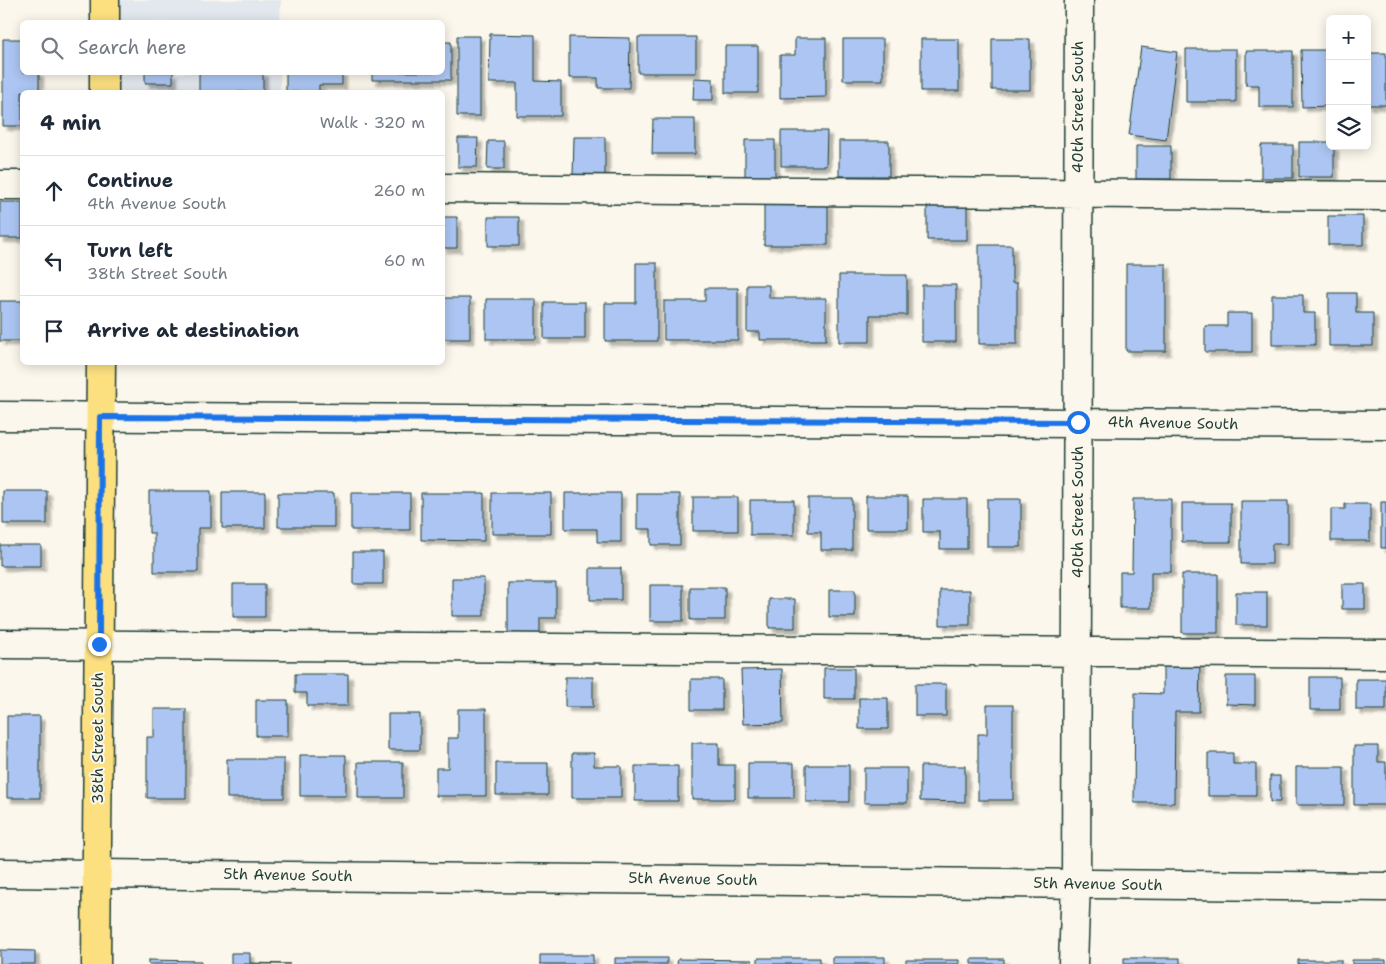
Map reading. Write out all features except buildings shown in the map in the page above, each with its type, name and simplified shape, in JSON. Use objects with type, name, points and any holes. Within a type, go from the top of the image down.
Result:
[{"type":"main road","points":[[105,0],[105,20]]},
{"type":"main road","points":[[104,75],[104,90]]},
{"type":"main road","name":"38th Street South","points":[[96,964],[101,365]]},
{"type":"street","name":"40th Street South","points":[[1073,964],[1076,883],[1079,0]]},
{"type":"street","points":[[0,185],[20,185]]},
{"type":"street","points":[[445,188],[1386,196]]},
{"type":"street","name":"4th Avenue South","points":[[0,416],[1386,425]]},
{"type":"street","points":[[0,644],[1386,654]]},
{"type":"street","name":"5th Avenue South","points":[[0,873],[1386,887]]},
{"type":"shaded area","points":[[105,0],[281,0],[280,20],[105,20]]},
{"type":"shaded area","points":[[104,75],[280,75],[280,90],[104,90]]},
{"type":"route","points":[[99,644],[100,417],[1078,422]]}]
